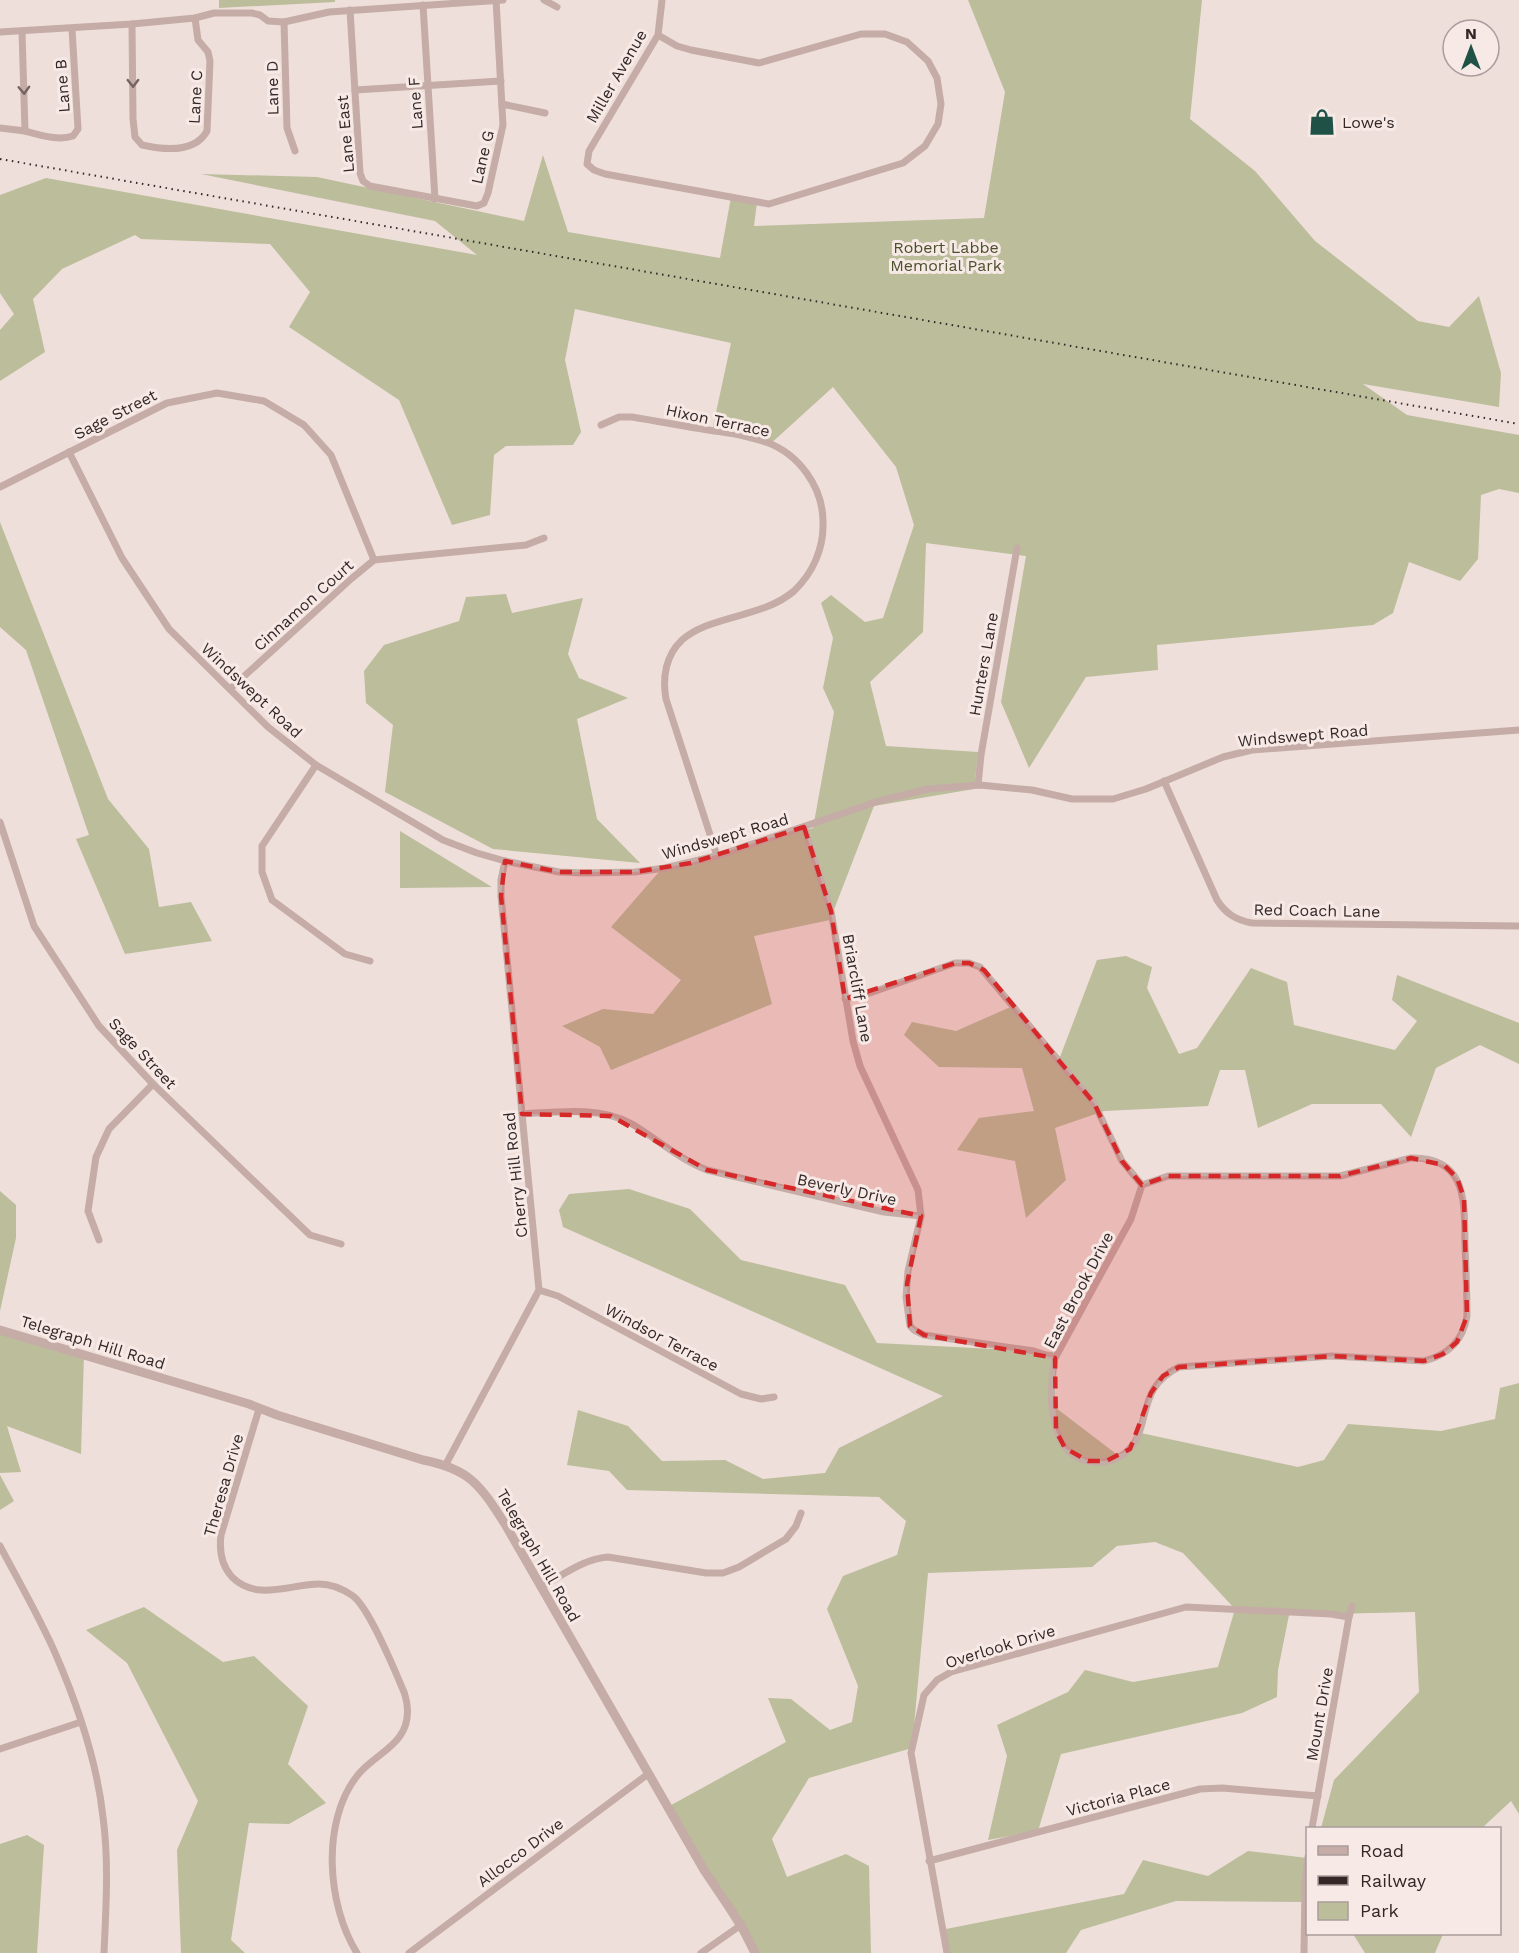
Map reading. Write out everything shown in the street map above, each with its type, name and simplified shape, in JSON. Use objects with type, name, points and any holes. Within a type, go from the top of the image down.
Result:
[{"type":"street","name":"Lane G","points":[[435,199],[477,206],[484,202],[502,133],[496,0]]},
{"type":"street","points":[[0,33],[132,24],[247,12],[260,15],[268,21],[284,22],[296,21],[313,14],[350,10],[503,0]]},
{"type":"street","points":[[544,0],[557,7]]},
{"type":"street","name":"Miller Avenue","points":[[658,35],[677,46],[691,50],[759,63],[861,34],[885,34],[908,42],[923,55],[934,71],[940,90],[941,104],[938,124],[925,146],[915,156],[896,166],[769,204],[605,174],[594,170],[587,164],[592,143],[658,35],[662,0]]},
{"type":"street","name":"Lane F","points":[[423,5],[435,199]]},
{"type":"street","name":"Lane East","points":[[350,10],[360,173],[363,181],[370,186],[435,199]]},
{"type":"street","name":"Lane C","points":[[132,24],[135,137],[145,146],[177,148],[196,143],[207,130],[210,62],[208,52],[198,40],[195,18]]},
{"type":"street","name":"Lane D","points":[[284,22],[287,128],[295,151]]},
{"type":"street","name":"Lane B","points":[[25,131],[65,138],[77,132],[72,29]]},
{"type":"street","points":[[0,128],[25,131],[22,31]]},
{"type":"street","points":[[355,90],[501,81]]},
{"type":"street","points":[[502,104],[545,113]]},
{"type":"street","name":"Sage Street","points":[[0,487],[167,403],[217,393],[264,401],[304,425],[331,455],[374,560]]},
{"type":"street","name":"Hixon Terrace","points":[[601,425],[619,417],[632,417],[764,441],[787,452],[798,462],[811,478],[822,507],[823,529],[820,547],[814,563],[802,582],[787,596],[772,604],[690,634],[674,650],[666,668],[664,683],[666,699],[717,856]]},
{"type":"street","name":"Windswept Road","points":[[69,452],[122,558],[169,629],[268,727],[316,765],[443,840],[505,861],[559,872],[606,873],[665,868],[717,856],[899,795],[928,789],[978,786],[1032,790],[1072,799],[1095,800],[1130,795],[1223,757],[1252,750],[1519,730]]},
{"type":"street","name":"Cinnamon Court","points":[[230,689],[374,560],[526,545],[544,538]]},
{"type":"street","name":"Hunters Lane","points":[[978,786],[981,755],[1017,548]]},
{"type":"street","points":[[316,765],[262,846],[262,872],[272,900],[345,954],[370,961]]},
{"type":"street","name":"Red Coach Lane","points":[[1164,781],[1217,900],[1226,912],[1241,921],[1519,927]]},
{"type":"street","name":"Sage Street","points":[[0,822],[34,926],[99,1026],[153,1084],[310,1235],[341,1244]]},
{"type":"street","name":"Briarcliff Lane","points":[[804,827],[831,911],[845,999],[860,1066],[913,1176],[918,1191],[921,1216]]},
{"type":"street","name":"Cherry Hill Road","points":[[505,861],[501,880],[501,896],[539,1290]]},
{"type":"street","points":[[845,999],[867,994],[955,963],[969,963],[980,967],[1094,1103],[1122,1161],[1142,1185]]},
{"type":"street","points":[[99,1240],[88,1211],[96,1157],[109,1129],[153,1084]]},
{"type":"street","name":"Beverly Drive","points":[[522,1114],[591,1113],[611,1116],[632,1124],[693,1164],[707,1170],[884,1212],[921,1216]]},
{"type":"street","name":"East Brook Drive","points":[[1411,1158],[1438,1162],[1449,1169],[1464,1198],[1467,1316],[1462,1334],[1450,1349],[1434,1358],[1424,1360],[1332,1356],[1179,1367],[1163,1376],[1156,1384],[1147,1402],[1140,1429],[1130,1449],[1118,1458],[1099,1462],[1081,1460],[1060,1441],[1055,1426],[1053,1401],[1055,1358],[1131,1219],[1142,1185],[1168,1176],[1340,1176],[1411,1158]]},
{"type":"street","points":[[921,1216],[906,1284],[908,1320],[914,1330],[924,1335],[1034,1351],[1055,1358]]},
{"type":"street","points":[[446,1464],[539,1290]]},
{"type":"street","name":"Windsor Terrace","points":[[539,1290],[558,1296],[741,1394],[761,1399],[774,1397]]},
{"type":"street","name":"Telegraph Hill Road","points":[[0,1330],[423,1460],[446,1464],[473,1479],[505,1524],[648,1774],[704,1870],[741,1925],[755,1953]]},
{"type":"street","name":"Theresa Drive","points":[[259,1408],[221,1535],[220,1555],[224,1566],[236,1581],[257,1590],[322,1584],[342,1589],[353,1596],[369,1615],[407,1702],[407,1719],[400,1736],[359,1773],[345,1794],[335,1821],[332,1851],[336,1895],[346,1932],[357,1953]]},
{"type":"street","points":[[541,1587],[585,1562],[608,1557],[706,1573],[729,1571],[739,1568],[786,1539],[796,1526],[801,1514]]},
{"type":"street","points":[[0,1546],[4,1562],[56,1654],[81,1722],[94,1768],[103,1815],[107,1874],[104,1953]]},
{"type":"street","name":"Mount Drive","points":[[1312,1827],[1352,1605]]},
{"type":"street","name":"Overlook Drive","points":[[947,1953],[911,1753],[924,1695],[932,1685],[945,1675],[1186,1606],[1349,1617]]},
{"type":"street","points":[[0,1749],[81,1722]]},
{"type":"street","name":"Allocco Drive","points":[[409,1953],[648,1774]]},
{"type":"street","name":"Victoria Place","points":[[929,1861],[1200,1789],[1222,1788],[1318,1796]]},
{"type":"street","points":[[1304,1953],[1306,1875]]},
{"type":"street","points":[[701,1953],[741,1925]]},
{"type":"highlighted area","points":[[804,827],[831,911],[845,999],[955,963],[969,963],[984,970],[1094,1103],[1122,1161],[1142,1185],[1168,1176],[1340,1176],[1411,1158],[1444,1165],[1457,1178],[1464,1198],[1467,1316],[1457,1342],[1443,1354],[1424,1361],[1332,1356],[1179,1367],[1163,1376],[1151,1393],[1130,1449],[1106,1461],[1088,1461],[1065,1448],[1056,1431],[1055,1358],[924,1335],[910,1326],[907,1284],[921,1216],[707,1170],[611,1116],[522,1114],[501,896],[505,861],[559,872],[635,872],[691,863]]},
{"type":"green space","points":[[219,0],[335,0],[335,2],[219,8]]},
{"type":"green space","name":"Robert Labbe Memorial Park","points":[[968,0],[1202,0],[1190,119],[1255,171],[1315,241],[1418,321],[1449,327],[1479,296],[1501,373],[1499,407],[1363,384],[1407,415],[1519,435],[1519,493],[1499,489],[1481,495],[1478,559],[1460,581],[1409,562],[1393,613],[1373,625],[1157,645],[1158,670],[1086,677],[1029,768],[1001,702],[1026,556],[926,543],[923,632],[870,682],[886,746],[978,752],[974,789],[874,806],[830,920],[754,936],[772,1004],[611,1070],[600,1047],[562,1026],[603,1009],[653,1014],[681,980],[611,927],[665,865],[813,828],[834,712],[823,688],[833,638],[821,603],[831,595],[865,622],[883,618],[914,525],[896,467],[833,387],[768,446],[712,431],[731,343],[575,309],[565,360],[581,432],[573,445],[506,446],[494,455],[490,515],[452,525],[399,400],[289,327],[310,292],[270,244],[141,239],[135,235],[62,269],[33,299],[45,352],[0,381],[0,330],[14,314],[0,293],[0,195],[46,178],[477,255],[435,221],[201,174],[317,177],[524,221],[543,155],[568,232],[720,258],[731,197],[757,202],[754,226],[984,218],[1005,92]]},
{"type":"green space","points":[[0,522],[108,799],[149,849],[159,907],[191,902],[212,941],[125,954],[76,839],[89,835],[26,650],[0,627]]},
{"type":"green space","points":[[506,594],[512,613],[583,598],[568,654],[579,678],[628,698],[577,719],[597,819],[640,863],[493,849],[385,792],[393,725],[366,703],[364,671],[384,645],[459,621],[466,597]]},
{"type":"green space","points":[[400,831],[492,887],[400,888]]},
{"type":"green space","points":[[1126,956],[1152,967],[1147,988],[1179,1054],[1197,1048],[1251,968],[1287,982],[1294,1025],[1395,1050],[1417,1021],[1392,1000],[1397,975],[1519,1023],[1519,1064],[1480,1045],[1436,1068],[1411,1137],[1381,1104],[1312,1104],[1258,1128],[1245,1070],[1220,1070],[1208,1106],[1104,1111],[1055,1128],[1066,1180],[1026,1218],[1015,1161],[957,1150],[979,1118],[1034,1111],[1022,1068],[939,1067],[904,1035],[912,1022],[956,1031],[1015,1005],[1060,1057],[1097,960]]},
{"type":"green space","points":[[629,1189],[690,1209],[741,1260],[845,1285],[877,1343],[1053,1352],[1056,1408],[1119,1456],[1141,1433],[1298,1467],[1324,1460],[1348,1424],[1441,1431],[1495,1419],[1500,1388],[1519,1383],[1519,1814],[1511,1801],[1483,1827],[1321,1827],[1334,1780],[1419,1692],[1415,1612],[1289,1615],[1278,1670],[1277,1697],[1242,1713],[1061,1754],[1038,1831],[988,1840],[1007,1756],[997,1725],[1068,1692],[1085,1670],[1133,1682],[1218,1667],[1235,1609],[1183,1553],[1155,1542],[1117,1546],[1092,1567],[928,1573],[912,1748],[809,1778],[772,1839],[787,1877],[846,1854],[869,1866],[871,1953],[752,1953],[664,1809],[786,1742],[768,1698],[791,1699],[830,1730],[852,1722],[858,1686],[827,1609],[843,1576],[897,1555],[906,1521],[879,1497],[627,1490],[609,1471],[567,1465],[578,1410],[628,1426],[662,1461],[725,1460],[763,1479],[825,1473],[839,1448],[943,1396],[563,1227],[559,1210],[569,1194]]},
{"type":"green space","points":[[0,1191],[16,1205],[16,1238],[0,1311]]},
{"type":"green space","points":[[0,1330],[84,1354],[81,1454],[7,1426],[21,1472],[0,1473]]},
{"type":"green space","points":[[0,1475],[14,1501],[0,1510]]},
{"type":"green space","points":[[144,1607],[223,1662],[254,1656],[308,1706],[288,1764],[326,1803],[289,1824],[249,1823],[231,1940],[245,1953],[181,1953],[177,1850],[198,1801],[127,1663],[86,1630]]},
{"type":"green space","points":[[27,1835],[44,1845],[37,1953],[0,1953],[0,1844]]},
{"type":"green space","points":[[1248,1851],[1306,1858],[1306,1902],[1176,1901],[1081,1930],[1066,1953],[948,1953],[946,1929],[1124,1894],[1143,1860],[1208,1876]]},
{"type":"green space","points":[[1354,1935],[1443,1935],[1435,1953],[1365,1953]]},
{"type":"railway","points":[[0,159],[1519,424]]},
{"type":"place","name":"Lowe's","points":[[1322,122]]}]
